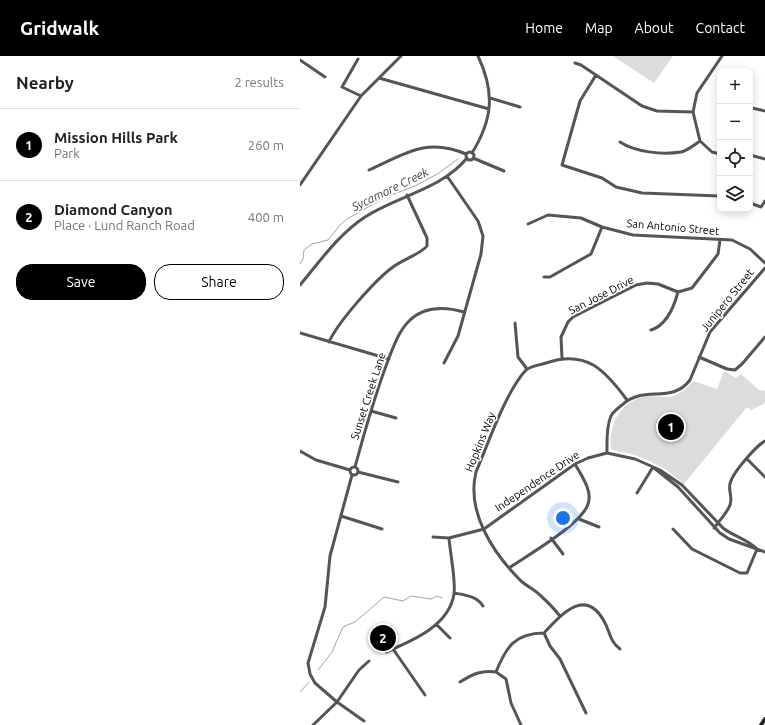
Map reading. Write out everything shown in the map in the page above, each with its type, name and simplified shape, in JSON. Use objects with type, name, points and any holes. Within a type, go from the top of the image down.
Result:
[{"type":"main road","points":[[761,725],[765,719]]},
{"type":"street","points":[[300,185],[361,96],[401,56]]},
{"type":"street","points":[[473,158],[472,153],[485,127],[490,98],[485,72],[478,56]]},
{"type":"street","points":[[717,153],[712,152],[700,141],[693,112],[697,93],[722,56]]},
{"type":"street","points":[[358,59],[342,87],[361,96]]},
{"type":"street","points":[[300,60],[325,77]]},
{"type":"street","points":[[574,63],[581,65],[642,106],[657,111],[693,112]]},
{"type":"street","points":[[596,75],[580,101],[562,165],[602,178],[616,187],[642,193],[717,196]]},
{"type":"street","points":[[379,78],[489,109]]},
{"type":"street","points":[[490,98],[520,107]]},
{"type":"street","points":[[753,108],[765,111]]},
{"type":"street","points":[[620,142],[626,146],[646,152],[682,152],[700,141]]},
{"type":"street","points":[[369,170],[420,148],[441,146],[451,147],[466,154],[469,152],[472,153]]},
{"type":"street","points":[[466,154],[467,158]]},
{"type":"street","points":[[753,156],[765,159]]},
{"type":"street","points":[[300,285],[349,229],[375,211],[447,176],[467,158],[473,158],[504,171]]},
{"type":"street","points":[[444,363],[455,344],[481,254],[483,236],[478,221],[447,176]]},
{"type":"street","points":[[329,342],[335,330],[381,276],[404,259],[427,246],[427,238],[407,195]]},
{"type":"street","points":[[753,204],[761,207],[765,201]]},
{"type":"street","name":"San Antonio Street","points":[[528,224],[548,215],[581,218],[602,227],[632,234],[732,240],[750,249],[765,263]]},
{"type":"street","points":[[544,277],[550,277],[591,254],[602,227]]},
{"type":"street","points":[[651,330],[658,328],[668,316],[674,306],[678,292],[692,288],[718,254],[720,240]]},
{"type":"street","name":"Junipero Street","points":[[607,453],[608,428],[611,416],[627,400],[635,395],[647,393],[667,394],[680,390],[690,380],[710,332],[765,268]]},
{"type":"street","name":"San Jose Drive","points":[[562,358],[561,337],[564,329],[573,317],[636,285],[647,283],[658,284],[678,292]]},
{"type":"street","name":"Sunset Creek Lane","points":[[355,467],[378,385],[397,337],[409,320],[415,316],[436,309],[450,309],[464,312]]},
{"type":"street","points":[[515,323],[518,357],[527,369],[562,358],[575,359],[598,368],[613,381],[627,400]]},
{"type":"street","points":[[300,333],[389,359]]},
{"type":"street","points":[[699,358],[727,369],[735,370],[765,337]]},
{"type":"street","name":"Hopkins Way","points":[[527,369],[512,388],[476,472],[474,482],[474,504],[492,545],[509,568],[522,582],[544,598],[560,616]]},
{"type":"street","points":[[371,411],[396,418]]},
{"type":"street","points":[[714,528],[730,505],[732,497],[729,486],[731,479],[758,446],[765,441]]},
{"type":"street","points":[[300,451],[316,460],[350,470],[355,467],[358,472],[398,482]]},
{"type":"street","name":"Independence Drive","points":[[433,538],[449,538],[484,529],[575,464],[588,458],[607,453],[635,459],[676,480],[730,534],[765,552]]},
{"type":"street","points":[[747,459],[765,477]]},
{"type":"street","points":[[509,568],[579,519],[589,504],[588,490],[575,464]]},
{"type":"street","points":[[637,493],[653,467]]},
{"type":"street","name":"Independence Drive","points":[[653,467],[678,487],[714,528],[729,539],[757,548]]},
{"type":"street","points":[[350,470],[352,475],[330,556],[325,607],[308,663],[310,674],[314,683],[337,702],[364,721]]},
{"type":"street","points":[[352,475],[356,475],[358,472]]},
{"type":"street","points":[[341,516],[382,529]]},
{"type":"street","points":[[579,519],[599,527]]},
{"type":"street","points":[[673,529],[692,549],[740,573],[747,573],[757,548]]},
{"type":"street","points":[[386,652],[416,638],[436,624],[445,615],[454,593],[449,538]]},
{"type":"street","points":[[551,538],[563,554]]},
{"type":"street","points":[[454,593],[470,596],[480,600],[483,606]]},
{"type":"street","points":[[496,672],[503,655],[516,640],[535,633],[544,633],[560,616],[576,605],[581,604],[590,606],[597,611],[605,622],[612,640],[620,649]]},
{"type":"street","points":[[436,624],[450,638]]},
{"type":"street","points":[[544,633],[550,646],[560,659],[586,713]]},
{"type":"street","points":[[394,649],[425,695]]},
{"type":"street","points":[[313,725],[337,702],[359,670],[370,661]]},
{"type":"street","points":[[460,682],[475,673],[484,670],[496,672],[506,679],[511,703],[521,725]]},
{"type":"shaded area","points":[[613,56],[673,56],[654,83]]},
{"type":"shaded area","points":[[724,371],[736,378],[741,374],[759,390],[765,391],[765,403],[751,410],[747,407],[684,484],[666,470],[652,462],[638,456],[612,450],[610,441],[615,420],[627,405],[639,398],[652,396],[668,397],[679,394],[693,381],[717,389]]},
{"type":"waterway","name":"Sycamore Creek","points":[[300,264],[303,259],[304,250],[312,244],[328,240],[347,219],[386,197],[415,186],[439,173],[458,159]]},
{"type":"waterway","points":[[318,670],[332,652],[343,627],[355,622],[384,597],[403,601],[411,596],[431,599],[437,596],[442,598]]},
{"type":"waterway","points":[[300,692],[309,682]]},
{"type":"place","name":"Mission Hills Park","points":[[671,427]]},
{"type":"place","name":"Diamond Canyon","points":[[383,638]]}]
